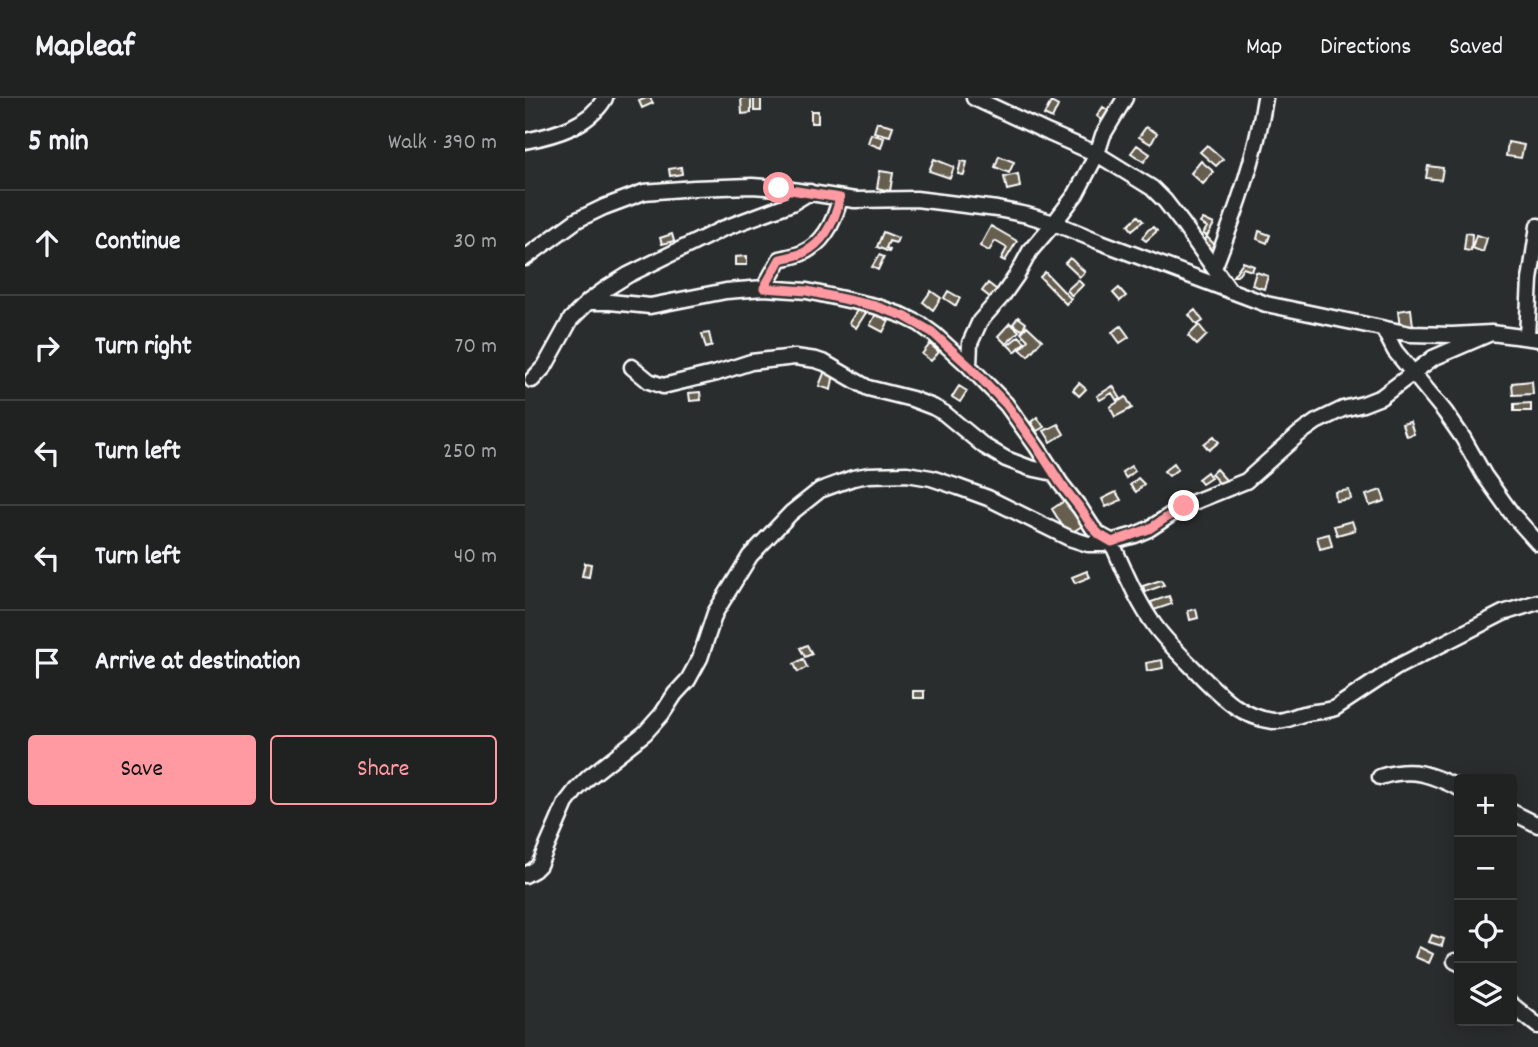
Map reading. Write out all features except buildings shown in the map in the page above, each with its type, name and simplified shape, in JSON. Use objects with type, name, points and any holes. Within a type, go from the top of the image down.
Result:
[{"type":"street","points":[[525,141],[570,128],[589,117],[605,98]]},
{"type":"street","points":[[974,98],[1001,104],[1097,153],[1152,188],[1165,201],[1230,291]]},
{"type":"street","points":[[969,366],[970,343],[980,321],[1003,295],[1030,251],[1076,194],[1103,135],[1125,98]]},
{"type":"street","points":[[1215,268],[1249,172],[1265,98]]},
{"type":"street","points":[[525,258],[577,220],[644,192],[751,186],[855,200],[916,199],[997,209],[1054,223],[1266,304],[1384,330],[1424,335],[1491,333],[1533,338],[1530,280],[1538,226]]},
{"type":"street","points":[[532,380],[545,366],[571,319],[588,302],[628,275],[722,229],[792,203],[810,192]]},
{"type":"street","points":[[764,288],[780,259],[804,252],[824,236],[834,218],[840,198]]},
{"type":"street","points":[[588,302],[650,306],[726,291],[764,288],[807,291],[889,310],[932,332],[969,366],[1014,415],[1096,532],[1112,542],[1125,574],[1153,624],[1183,659],[1227,701],[1240,712],[1260,719],[1288,720],[1303,714],[1335,708],[1397,667],[1503,613],[1538,602]]},
{"type":"street","points":[[1384,330],[1395,351],[1415,373],[1463,438],[1483,475],[1538,543]]},
{"type":"street","points":[[525,875],[539,864],[566,803],[576,790],[589,776],[645,733],[688,680],[700,658],[715,613],[750,556],[791,513],[820,490],[869,475],[907,474],[931,478],[988,498],[1069,538],[1094,545],[1112,542],[1149,529],[1184,506],[1246,481],[1316,422],[1343,409],[1381,397],[1433,358],[1491,333]]},
{"type":"street","points":[[632,367],[649,381],[663,386],[751,362],[786,358],[816,360],[868,388],[933,407],[984,446],[1006,459],[1053,473]]},
{"type":"street","points":[[1380,777],[1393,773],[1416,772],[1454,786]]},
{"type":"street","points":[[1517,814],[1538,825]]},
{"type":"street","points":[[1517,1009],[1538,1026]]},
{"type":"route","points":[[779,188],[840,198],[834,218],[824,236],[804,252],[780,259],[764,288],[807,291],[875,306],[904,316],[932,332],[1006,404],[1093,528],[1112,542],[1149,529],[1184,506]]}]
